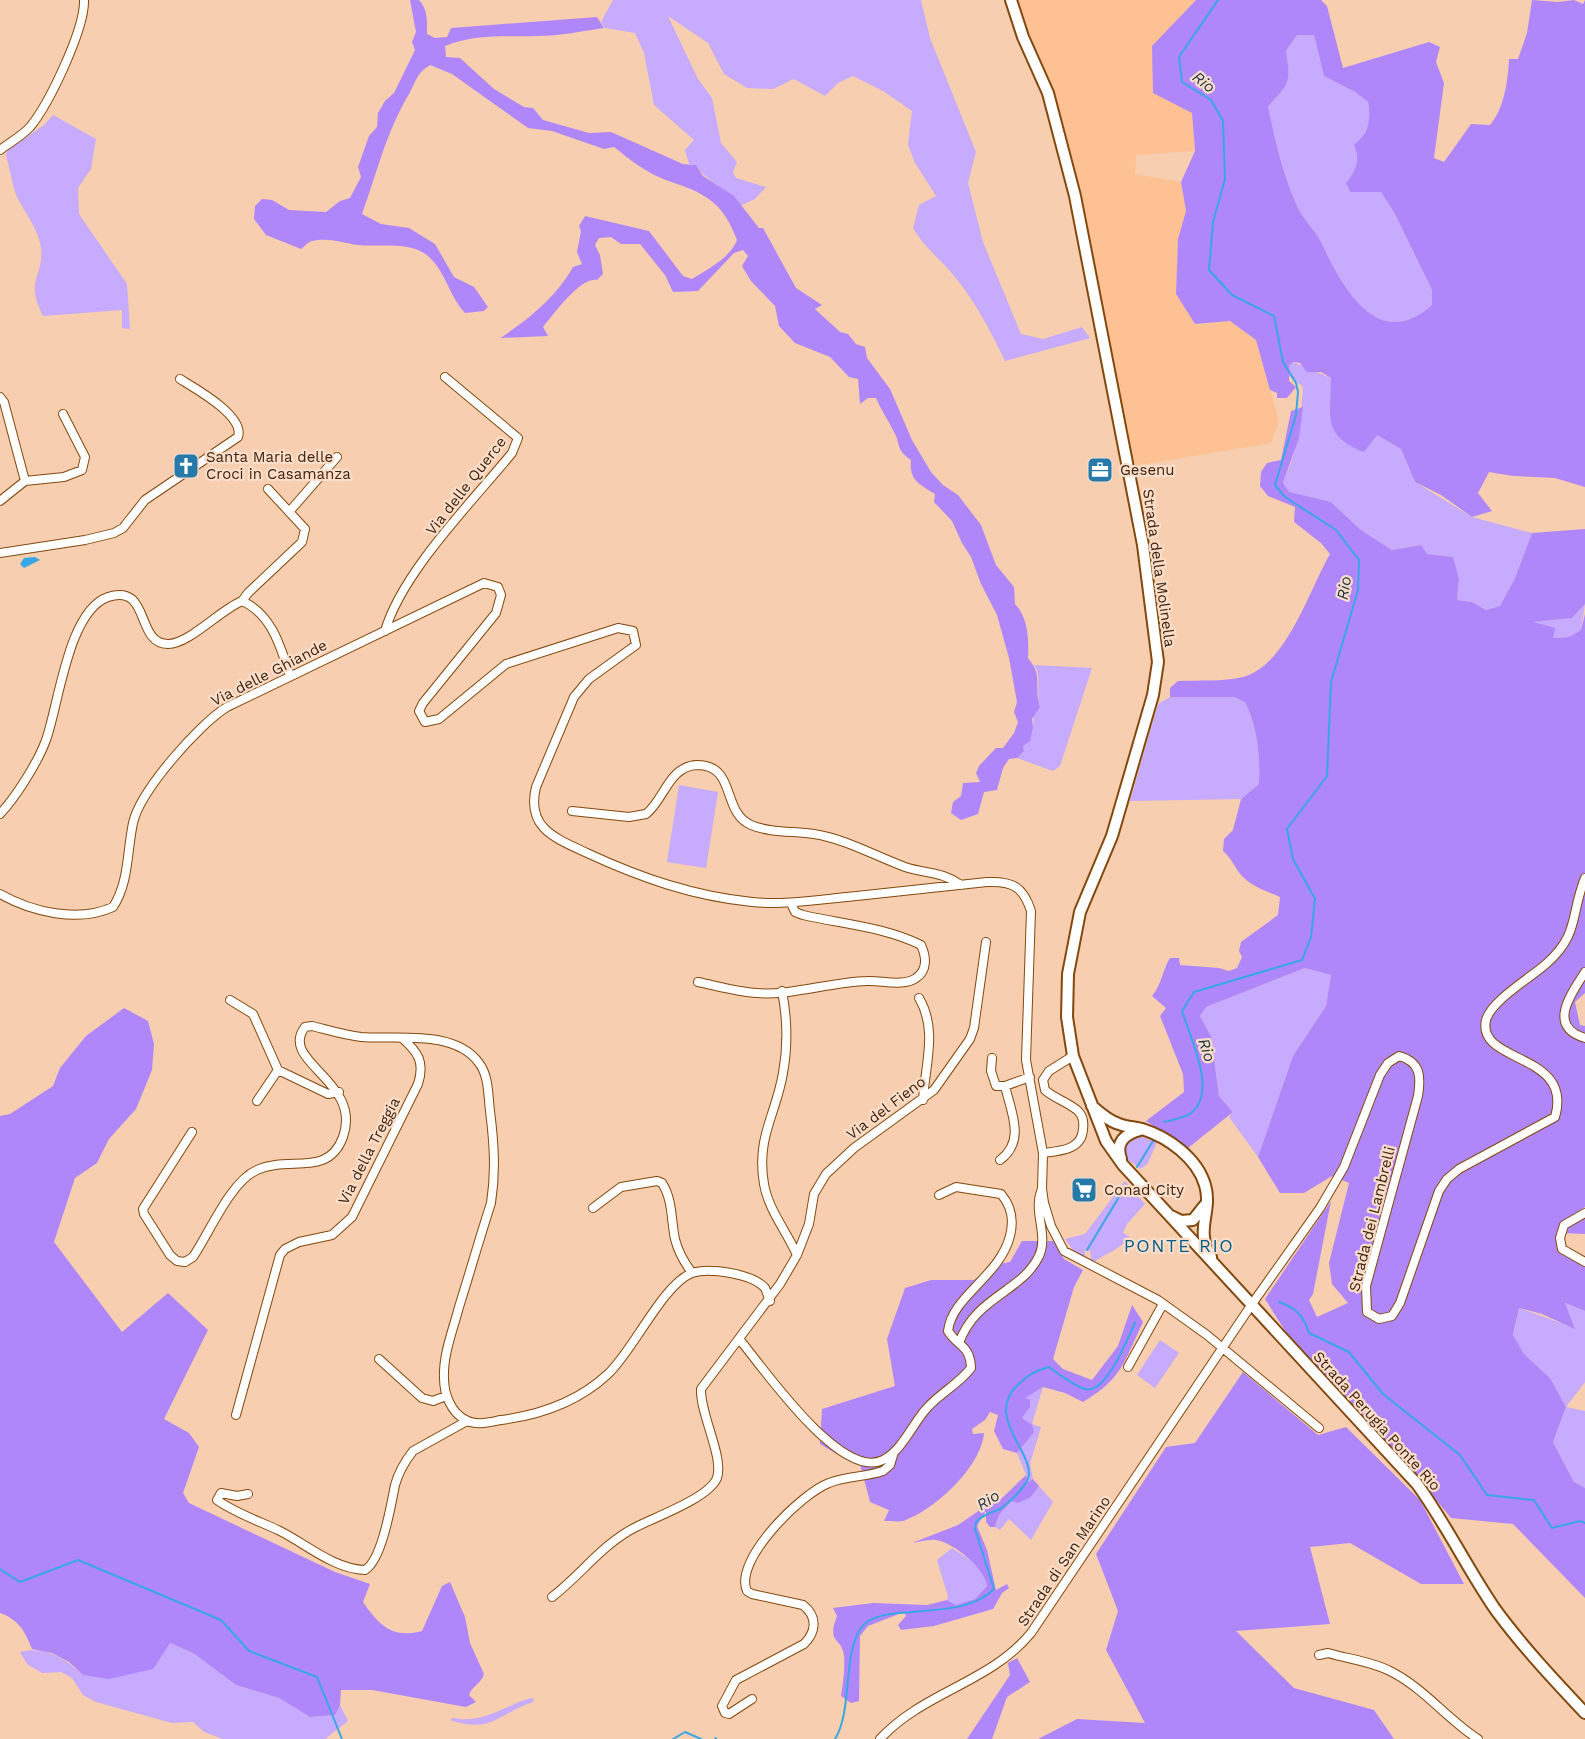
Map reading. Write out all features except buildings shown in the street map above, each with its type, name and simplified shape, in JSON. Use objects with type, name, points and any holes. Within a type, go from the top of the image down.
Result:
[{"type":"main road","name":"Strada della Molinella","points":[[1011,0],[1023,37],[1047,93],[1075,196],[1143,545],[1158,662],[1153,694],[1112,836],[1080,912],[1072,945],[1067,1017],[1073,1056],[1089,1104]]},
{"type":"main road","name":"Strada Perugia Ponte Rio","points":[[1089,1104],[1118,1124],[1143,1130],[1165,1139],[1194,1163],[1205,1185],[1207,1201],[1202,1236],[1221,1273]]},
{"type":"main road","name":"Strada Perugia Ponte Rio","points":[[1089,1104],[1106,1141],[1123,1165],[1417,1484],[1439,1514],[1495,1608],[1548,1675],[1585,1713]]},
{"type":"main road","points":[[1106,1141],[1107,1132],[1118,1124]]},
{"type":"main road","points":[[1123,1165],[1119,1152],[1122,1139],[1128,1133],[1143,1130]]},
{"type":"main road","points":[[1168,1215],[1181,1221],[1193,1220],[1207,1201]]},
{"type":"street","points":[[0,150],[29,128],[65,66],[84,13],[84,0]]},
{"type":"street","name":"Via delle Querce","points":[[385,631],[390,614],[416,569],[513,453],[518,442],[518,438],[445,377]]},
{"type":"street","points":[[0,553],[85,540],[114,533],[123,528],[145,500],[238,437],[240,431],[237,425],[213,398],[180,379]]},
{"type":"street","points":[[0,397],[4,402],[25,482]]},
{"type":"street","points":[[0,501],[25,482],[64,477],[82,470],[85,458],[63,414]]},
{"type":"street","points":[[289,512],[338,457]]},
{"type":"street","points":[[0,814],[18,790],[45,742],[73,643],[90,609],[107,597],[129,597],[138,605],[151,637],[158,643],[170,644],[181,641],[230,606],[242,601],[302,542],[305,530],[268,489]]},
{"type":"street","name":"Via delle Ghiande","points":[[0,894],[43,911],[78,914],[104,912],[113,908],[122,889],[133,822],[146,796],[201,726],[213,716],[290,676],[484,583],[498,587],[501,595],[496,613],[423,703],[419,711],[421,718],[425,722],[439,720],[506,664],[618,628],[633,631],[636,645],[589,680],[574,697],[536,787],[533,801],[537,821],[550,834],[566,843],[661,884],[697,893],[753,902],[791,903]]},
{"type":"street","points":[[242,601],[260,612],[276,635],[290,676]]},
{"type":"street","points":[[572,811],[629,816],[646,814],[680,771],[695,765],[707,766],[718,770],[724,778],[736,813],[752,825],[833,838],[908,868],[945,875],[961,885]]},
{"type":"street","name":"Strada dei Lambrelli","points":[[1222,1349],[1333,1186],[1344,1167],[1380,1075],[1394,1060],[1400,1056],[1410,1059],[1418,1067],[1420,1079],[1366,1287],[1367,1312],[1379,1319],[1392,1316],[1400,1303],[1439,1191],[1447,1179],[1459,1169],[1555,1117],[1558,1092],[1550,1076],[1491,1042],[1486,1032],[1486,1020],[1494,1006],[1544,966],[1569,939],[1585,878]]},
{"type":"street","points":[[698,982],[757,993],[868,981],[908,982],[918,977],[924,968],[926,956],[921,945],[888,933],[803,915],[795,912],[791,903],[1002,881],[1012,883],[1027,898],[1030,911],[1029,1003],[1025,1044],[1043,1154],[1042,1189],[1051,1226],[1064,1251],[1148,1293],[1222,1349],[1319,1428]]},
{"type":"street","name":"Via del Fieno","points":[[770,1301],[797,1254],[809,1224],[814,1194],[826,1174],[854,1149],[934,1090],[970,1039],[974,1028],[986,942]]},
{"type":"street","points":[[1585,972],[1565,1003],[1564,1014],[1572,1030],[1585,1038]]},
{"type":"street","points":[[782,991],[787,1017],[783,1073],[762,1146],[762,1168],[768,1198],[797,1254]]},
{"type":"street","points":[[919,998],[927,1011],[931,1034],[923,1100]]},
{"type":"street","points":[[230,1000],[253,1014],[278,1070],[328,1094],[339,1092]]},
{"type":"street","points":[[339,1092],[305,1057],[299,1039],[305,1027],[312,1026],[360,1036],[435,1041],[465,1050],[478,1062],[486,1076],[495,1154],[495,1180],[491,1203],[448,1346],[444,1377],[446,1396],[455,1413],[466,1421],[480,1423],[505,1420],[572,1400],[619,1363],[660,1305],[678,1283],[692,1273],[722,1270],[758,1283],[766,1289],[770,1301],[701,1389],[705,1418],[717,1461],[717,1478],[713,1484],[698,1496],[615,1539],[552,1597]]},
{"type":"street","name":"Via della Treggia","points":[[236,1415],[280,1255],[285,1249],[299,1242],[332,1235],[352,1217],[418,1084],[422,1063],[418,1053],[402,1038]]},
{"type":"street","points":[[1043,1154],[1069,1149],[1078,1143],[1083,1133],[1080,1112],[1045,1090],[1043,1080],[1049,1071],[1073,1056]]},
{"type":"street","points":[[992,1058],[993,1079],[996,1086],[1005,1086],[1030,1077]]},
{"type":"street","points":[[257,1101],[278,1070]]},
{"type":"street","points":[[1000,1160],[1011,1150],[1016,1139],[1005,1086]]},
{"type":"street","name":"Via della Treggia","points":[[192,1132],[143,1209],[164,1247],[177,1261],[185,1262],[193,1257],[247,1175],[283,1162],[321,1163],[330,1158],[339,1146],[346,1123],[339,1092]]},
{"type":"street","points":[[593,1208],[621,1187],[657,1181],[662,1184],[670,1203],[676,1240],[682,1258],[692,1273]]},
{"type":"street","points":[[740,1340],[823,1438],[844,1454],[870,1463],[885,1459],[895,1450],[929,1405],[970,1368],[970,1355],[948,1332],[949,1324],[961,1304],[1002,1258],[1013,1223],[1009,1203],[1001,1194],[956,1187],[939,1195]]},
{"type":"street","points":[[959,1343],[972,1318],[989,1300],[1016,1283],[1038,1258],[1043,1242],[1037,1200],[1042,1189]]},
{"type":"street","points":[[1585,1213],[1564,1225],[1560,1238],[1562,1249],[1585,1262]]},
{"type":"street","points":[[1128,1367],[1163,1304]]},
{"type":"street","name":"Strada di San Marino","points":[[880,1739],[898,1720],[1002,1662],[1018,1649],[1222,1349]]},
{"type":"street","points":[[379,1359],[422,1398],[433,1401],[446,1396]]},
{"type":"street","points":[[248,1494],[237,1496],[221,1493],[216,1500],[284,1533],[324,1557],[357,1570],[365,1570],[374,1561],[394,1500],[395,1484],[408,1456],[466,1421]]},
{"type":"street","points":[[752,1700],[729,1714],[723,1710],[723,1700],[736,1680],[804,1644],[810,1638],[814,1624],[809,1610],[803,1605],[747,1591],[744,1577],[755,1552],[766,1536],[812,1491],[831,1482],[883,1471],[890,1465],[895,1450]]},
{"type":"street","points":[[1319,1655],[1328,1653],[1389,1670],[1420,1689],[1452,1720],[1478,1739]]},
{"type":"shaded area","points":[[410,0],[419,0],[422,4],[426,16],[427,34],[435,38],[447,37],[451,28],[597,17],[604,28],[555,35],[492,36],[469,39],[445,46],[446,57],[460,58],[494,89],[524,107],[533,108],[543,120],[589,133],[611,132],[683,164],[696,165],[703,176],[734,196],[759,228],[763,228],[796,288],[822,305],[815,309],[840,332],[848,334],[856,344],[865,347],[867,358],[890,389],[912,440],[931,472],[943,485],[958,495],[981,525],[996,565],[1014,587],[1015,604],[1025,622],[1028,636],[1028,658],[1036,671],[1040,707],[1032,719],[1030,741],[1023,746],[1024,751],[1017,758],[1009,759],[1003,768],[997,790],[984,792],[978,814],[961,820],[951,813],[953,802],[961,796],[963,783],[980,782],[976,773],[979,766],[996,748],[1003,748],[1014,733],[1018,722],[1014,712],[1017,702],[1009,658],[997,615],[952,521],[934,502],[935,494],[914,477],[911,460],[900,449],[896,436],[876,398],[868,398],[860,404],[858,379],[849,377],[830,357],[795,343],[779,326],[775,306],[751,281],[742,266],[748,256],[743,250],[734,253],[698,291],[673,292],[665,275],[640,244],[621,244],[611,237],[599,238],[595,245],[600,255],[603,274],[597,280],[583,284],[560,306],[543,327],[548,336],[500,338],[541,307],[559,288],[573,267],[582,264],[577,252],[581,231],[579,226],[585,216],[649,231],[683,276],[692,279],[711,267],[724,258],[737,240],[725,216],[710,200],[691,189],[652,174],[614,147],[604,149],[552,131],[528,128],[452,74],[430,65],[417,78],[394,124],[362,214],[381,224],[409,228],[435,244],[454,277],[474,287],[488,307],[484,311],[465,313],[439,269],[421,251],[405,246],[358,245],[324,240],[311,242],[301,249],[266,235],[254,219],[255,206],[262,199],[272,200],[289,210],[326,212],[340,201],[350,198],[361,177],[358,167],[369,136],[377,127],[378,113],[385,101],[394,93],[415,50],[412,42],[416,32]]},
{"type":"shaded area","points":[[613,0],[921,0],[930,38],[976,152],[968,183],[983,242],[1021,334],[1043,339],[1082,327],[1090,338],[1005,361],[966,291],[913,228],[919,205],[936,196],[915,163],[908,145],[912,111],[883,91],[853,76],[838,83],[825,96],[794,79],[773,89],[747,88],[724,74],[708,43],[668,16],[698,79],[712,98],[721,143],[737,162],[733,172],[736,178],[766,187],[755,199],[740,206],[696,165],[689,164],[685,150],[694,140],[654,105],[644,53],[635,33],[605,28],[601,22]]},
{"type":"shaded area","name":"Gesenu","points":[[1011,0],[1196,0],[1178,18],[1192,113],[1195,151],[1136,155],[1135,174],[1181,182],[1186,211],[1178,239],[1176,294],[1196,325],[1230,321],[1256,340],[1279,421],[1271,443],[1128,467],[1048,94]]},
{"type":"shaded area","points":[[1196,0],[1321,0],[1327,6],[1343,68],[1429,42],[1440,47],[1436,62],[1444,83],[1434,158],[1444,162],[1471,124],[1490,125],[1499,111],[1508,76],[1509,59],[1518,59],[1527,33],[1532,0],[1558,2],[1574,0],[1583,4],[1585,0],[1585,487],[1555,478],[1513,476],[1489,472],[1478,493],[1492,511],[1472,517],[1441,495],[1415,482],[1401,449],[1377,435],[1364,452],[1341,439],[1331,423],[1331,378],[1321,372],[1307,372],[1300,363],[1293,362],[1289,366],[1289,381],[1296,387],[1287,398],[1277,398],[1277,393],[1270,390],[1256,340],[1230,321],[1195,324],[1176,294],[1178,239],[1186,211],[1181,182],[1195,151],[1192,113],[1153,93],[1152,46]],"holes":[[[1297,35],[1314,35],[1324,76],[1355,92],[1368,102],[1368,126],[1363,136],[1354,145],[1357,155],[1356,165],[1346,183],[1350,192],[1381,192],[1395,214],[1432,290],[1432,305],[1412,318],[1394,322],[1378,318],[1364,308],[1351,294],[1339,277],[1319,238],[1303,217],[1288,183],[1268,106],[1281,93],[1287,82],[1286,51]]]},
{"type":"shaded area","points":[[1297,35],[1314,35],[1324,76],[1355,92],[1368,102],[1370,121],[1362,138],[1355,173],[1346,183],[1350,192],[1381,192],[1395,214],[1432,290],[1432,305],[1412,318],[1394,322],[1378,318],[1364,308],[1339,277],[1319,238],[1300,212],[1293,196],[1280,158],[1268,106],[1285,87],[1288,76],[1286,51]]},
{"type":"shaded area","points":[[53,115],[96,139],[91,169],[78,188],[79,214],[127,284],[130,329],[122,328],[122,310],[43,316],[38,304],[35,286],[41,258],[40,241],[17,197],[6,155],[8,150],[44,125]]},
{"type":"shaded area","points":[[1293,362],[1331,378],[1377,435],[1401,449],[1415,482],[1472,517],[1532,533],[1515,578],[1500,606],[1486,610],[1472,602],[1457,600],[1459,579],[1452,557],[1426,554],[1420,545],[1392,550],[1361,530],[1331,502],[1289,493],[1283,483],[1296,447],[1303,387],[1289,376],[1289,366]]},
{"type":"shaded area","points":[[1303,407],[1299,438],[1283,483],[1289,492],[1331,502],[1361,530],[1392,550],[1421,545],[1427,554],[1453,557],[1459,579],[1457,600],[1472,602],[1486,610],[1500,606],[1515,578],[1532,533],[1585,529],[1585,604],[1572,618],[1533,622],[1555,628],[1553,638],[1569,637],[1581,630],[1585,614],[1585,993],[1575,1002],[1580,1025],[1585,1026],[1585,1207],[1559,1225],[1557,1248],[1585,1265],[1585,1311],[1565,1303],[1575,1329],[1542,1314],[1519,1308],[1513,1335],[1524,1354],[1550,1378],[1566,1407],[1553,1442],[1574,1482],[1585,1488],[1585,1598],[1513,1524],[1451,1518],[1408,1466],[1289,1337],[1265,1299],[1331,1201],[1313,1294],[1309,1300],[1317,1317],[1348,1303],[1332,1284],[1329,1263],[1349,1183],[1332,1176],[1304,1193],[1280,1193],[1258,1157],[1293,1056],[1326,1006],[1331,975],[1305,968],[1206,1007],[1200,1016],[1211,1036],[1219,1096],[1233,1112],[1188,1148],[1146,1121],[1184,1092],[1183,1074],[1160,1016],[1166,1008],[1152,996],[1170,958],[1179,958],[1180,965],[1229,971],[1237,968],[1242,957],[1239,951],[1241,942],[1278,915],[1280,897],[1248,881],[1223,851],[1224,839],[1233,830],[1241,799],[1259,784],[1257,742],[1253,722],[1245,702],[1234,697],[1170,697],[1170,688],[1178,681],[1235,679],[1259,670],[1284,642],[1330,554],[1321,543],[1294,522],[1295,507],[1268,496],[1260,486],[1261,472],[1267,463],[1281,460],[1291,411]]},
{"type":"shaded area","points":[[1585,604],[1581,630],[1569,637],[1553,638],[1531,622],[1572,618]]},
{"type":"shaded area","points":[[1034,665],[1092,668],[1060,766],[1053,771],[1017,758],[1024,751],[1023,746],[1033,727],[1034,712],[1040,706],[1039,680]]},
{"type":"shaded area","points":[[1170,697],[1234,697],[1245,702],[1253,722],[1257,742],[1259,784],[1241,799],[1130,801],[1158,704]]},
{"type":"shaded area","points":[[679,785],[718,792],[706,868],[667,862]]},
{"type":"shaded area","points":[[1305,968],[1331,975],[1326,1006],[1293,1056],[1258,1157],[1229,1117],[1233,1112],[1219,1096],[1211,1036],[1200,1016],[1206,1007]]},
{"type":"shaded area","points":[[124,1008],[148,1021],[154,1044],[152,1070],[136,1109],[109,1139],[97,1163],[75,1178],[54,1242],[122,1332],[168,1293],[208,1330],[164,1419],[189,1433],[199,1447],[183,1493],[189,1503],[335,1572],[370,1584],[363,1602],[381,1623],[394,1631],[412,1633],[422,1631],[442,1586],[450,1582],[465,1617],[470,1643],[484,1674],[469,1695],[476,1702],[466,1707],[372,1690],[341,1690],[340,1705],[335,1715],[310,1717],[279,1698],[236,1685],[193,1653],[170,1643],[153,1669],[109,1679],[83,1675],[69,1662],[52,1653],[32,1649],[20,1626],[0,1613],[0,1116],[10,1114],[53,1086],[60,1068],[86,1036]]},
{"type":"shaded area","points":[[1136,1135],[1157,1142],[1148,1163],[1141,1169],[1124,1157],[1122,1144]]},
{"type":"shaded area","points":[[1125,1181],[1145,1204],[1127,1224],[1123,1233],[1130,1237],[1118,1248],[1094,1262],[1091,1260],[1090,1251],[1085,1250],[1085,1257],[1075,1253],[1065,1239],[1085,1234]]},
{"type":"shaded area","points":[[1585,1215],[1585,1234],[1564,1233],[1567,1226]]},
{"type":"shaded area","points":[[1022,1241],[1054,1241],[1064,1259],[1083,1270],[1074,1287],[1053,1359],[1063,1369],[1092,1380],[1118,1346],[1132,1305],[1143,1322],[1126,1359],[1106,1385],[1083,1402],[1065,1393],[1043,1387],[1025,1398],[1030,1400],[1030,1407],[1022,1418],[1032,1425],[1034,1432],[1017,1453],[1003,1449],[994,1431],[998,1415],[990,1412],[985,1420],[972,1429],[973,1434],[984,1433],[981,1446],[975,1460],[954,1486],[916,1515],[903,1521],[884,1521],[889,1510],[870,1502],[860,1464],[845,1459],[820,1444],[822,1409],[895,1386],[887,1339],[905,1288],[931,1280],[974,1280],[993,1265],[1010,1262]]},
{"type":"shaded area","points":[[1564,1303],[1585,1311],[1585,1382],[1566,1407],[1550,1378],[1524,1354],[1513,1336],[1519,1308],[1575,1328]]},
{"type":"shaded area","points":[[1160,1340],[1179,1353],[1155,1388],[1137,1375]]},
{"type":"shaded area","points":[[1243,1372],[1318,1435],[1346,1427],[1420,1500],[1464,1584],[1421,1584],[1350,1543],[1310,1547],[1330,1624],[1236,1631],[1294,1688],[1374,1710],[1394,1739],[1038,1739],[1077,1719],[1145,1723],[1106,1650],[1118,1611],[1096,1554],[1166,1447],[1195,1443]]},
{"type":"shaded area","points":[[1043,1387],[1032,1424],[1041,1427],[1030,1464],[1033,1479],[1029,1482],[1017,1453],[1033,1432],[1022,1418],[1024,1398]]},
{"type":"shaded area","points":[[1566,1407],[1585,1411],[1585,1488],[1574,1482],[1553,1442]]},
{"type":"shaded area","points":[[1026,1475],[1028,1482],[1033,1479],[1039,1486],[1031,1497],[1018,1503],[1011,1501],[999,1515],[995,1527],[990,1527],[986,1522],[986,1511],[977,1526],[987,1550],[996,1590],[1007,1584],[1009,1588],[1002,1593],[993,1609],[934,1626],[901,1630],[898,1625],[906,1616],[904,1612],[868,1626],[860,1636],[859,1701],[851,1703],[841,1696],[844,1656],[841,1645],[833,1632],[837,1616],[833,1608],[873,1603],[927,1605],[947,1600],[956,1605],[975,1599],[987,1586],[981,1572],[968,1557],[936,1540],[912,1543],[958,1525],[996,1499],[1001,1499]]},
{"type":"shaded area","points":[[1039,1486],[1053,1502],[1031,1540],[1009,1519],[1000,1530],[995,1527],[999,1515],[1011,1501],[1031,1497]]},
{"type":"shaded area","points":[[952,1548],[979,1568],[986,1579],[987,1586],[975,1599],[956,1605],[947,1600],[937,1560]]},
{"type":"shaded area","points":[[170,1643],[193,1653],[236,1685],[279,1698],[310,1717],[334,1715],[340,1705],[348,1721],[325,1739],[223,1739],[204,1732],[193,1722],[172,1723],[96,1702],[83,1695],[72,1678],[61,1672],[42,1673],[27,1664],[20,1652],[38,1650],[46,1652],[62,1659],[83,1675]]},
{"type":"shaded area","points":[[1017,1658],[1030,1682],[1007,1697],[992,1739],[967,1739],[1010,1675],[1008,1663]]},
{"type":"shaded area","points":[[531,1698],[534,1699],[533,1702],[486,1724],[464,1724],[450,1720],[453,1718],[474,1719]]},
{"type":"water","points":[[35,557],[40,560],[24,568],[20,564],[24,558]]},
{"type":"waterway","name":"Rio","points":[[1164,1122],[1182,1118],[1191,1113],[1199,1104],[1202,1092],[1200,1064],[1182,1011],[1194,992],[1302,960],[1311,937],[1315,899],[1293,859],[1287,829],[1327,776],[1331,682],[1358,590],[1359,560],[1336,530],[1285,497],[1275,485],[1296,415],[1298,392],[1296,383],[1283,362],[1274,316],[1232,295],[1209,270],[1213,222],[1225,179],[1223,121],[1211,100],[1182,82],[1179,57],[1218,0]]},
{"type":"waterway","name":"Rio","points":[[1137,1167],[1153,1141]]},
{"type":"waterway","name":"Rio","points":[[1087,1250],[1125,1187]]},
{"type":"waterway","points":[[1279,1302],[1298,1313],[1309,1333],[1349,1352],[1383,1394],[1460,1455],[1487,1495],[1534,1500],[1552,1528],[1580,1521],[1585,1523]]},
{"type":"waterway","name":"Rio","points":[[835,1739],[844,1713],[851,1653],[861,1628],[870,1620],[885,1615],[961,1606],[979,1600],[994,1589],[975,1529],[976,1522],[1007,1503],[1028,1479],[1029,1469],[1008,1421],[1006,1408],[1010,1395],[1027,1377],[1049,1367],[1075,1385],[1093,1389],[1108,1375],[1135,1323]]},
{"type":"waterway","points":[[0,1569],[20,1582],[78,1560],[221,1620],[249,1651],[317,1677],[342,1739]]},
{"type":"waterway","points":[[673,1739],[685,1732],[701,1739]]},
{"type":"place","name":"Santa Maria delle Croci in Casamanza","points":[[186,466]]},
{"type":"place","name":"Gesenu","points":[[1100,470]]},
{"type":"place","name":"Conad City","points":[[1084,1190]]},
{"type":"district","name":"PONTE RIO","points":[[1179,1245]]}]
